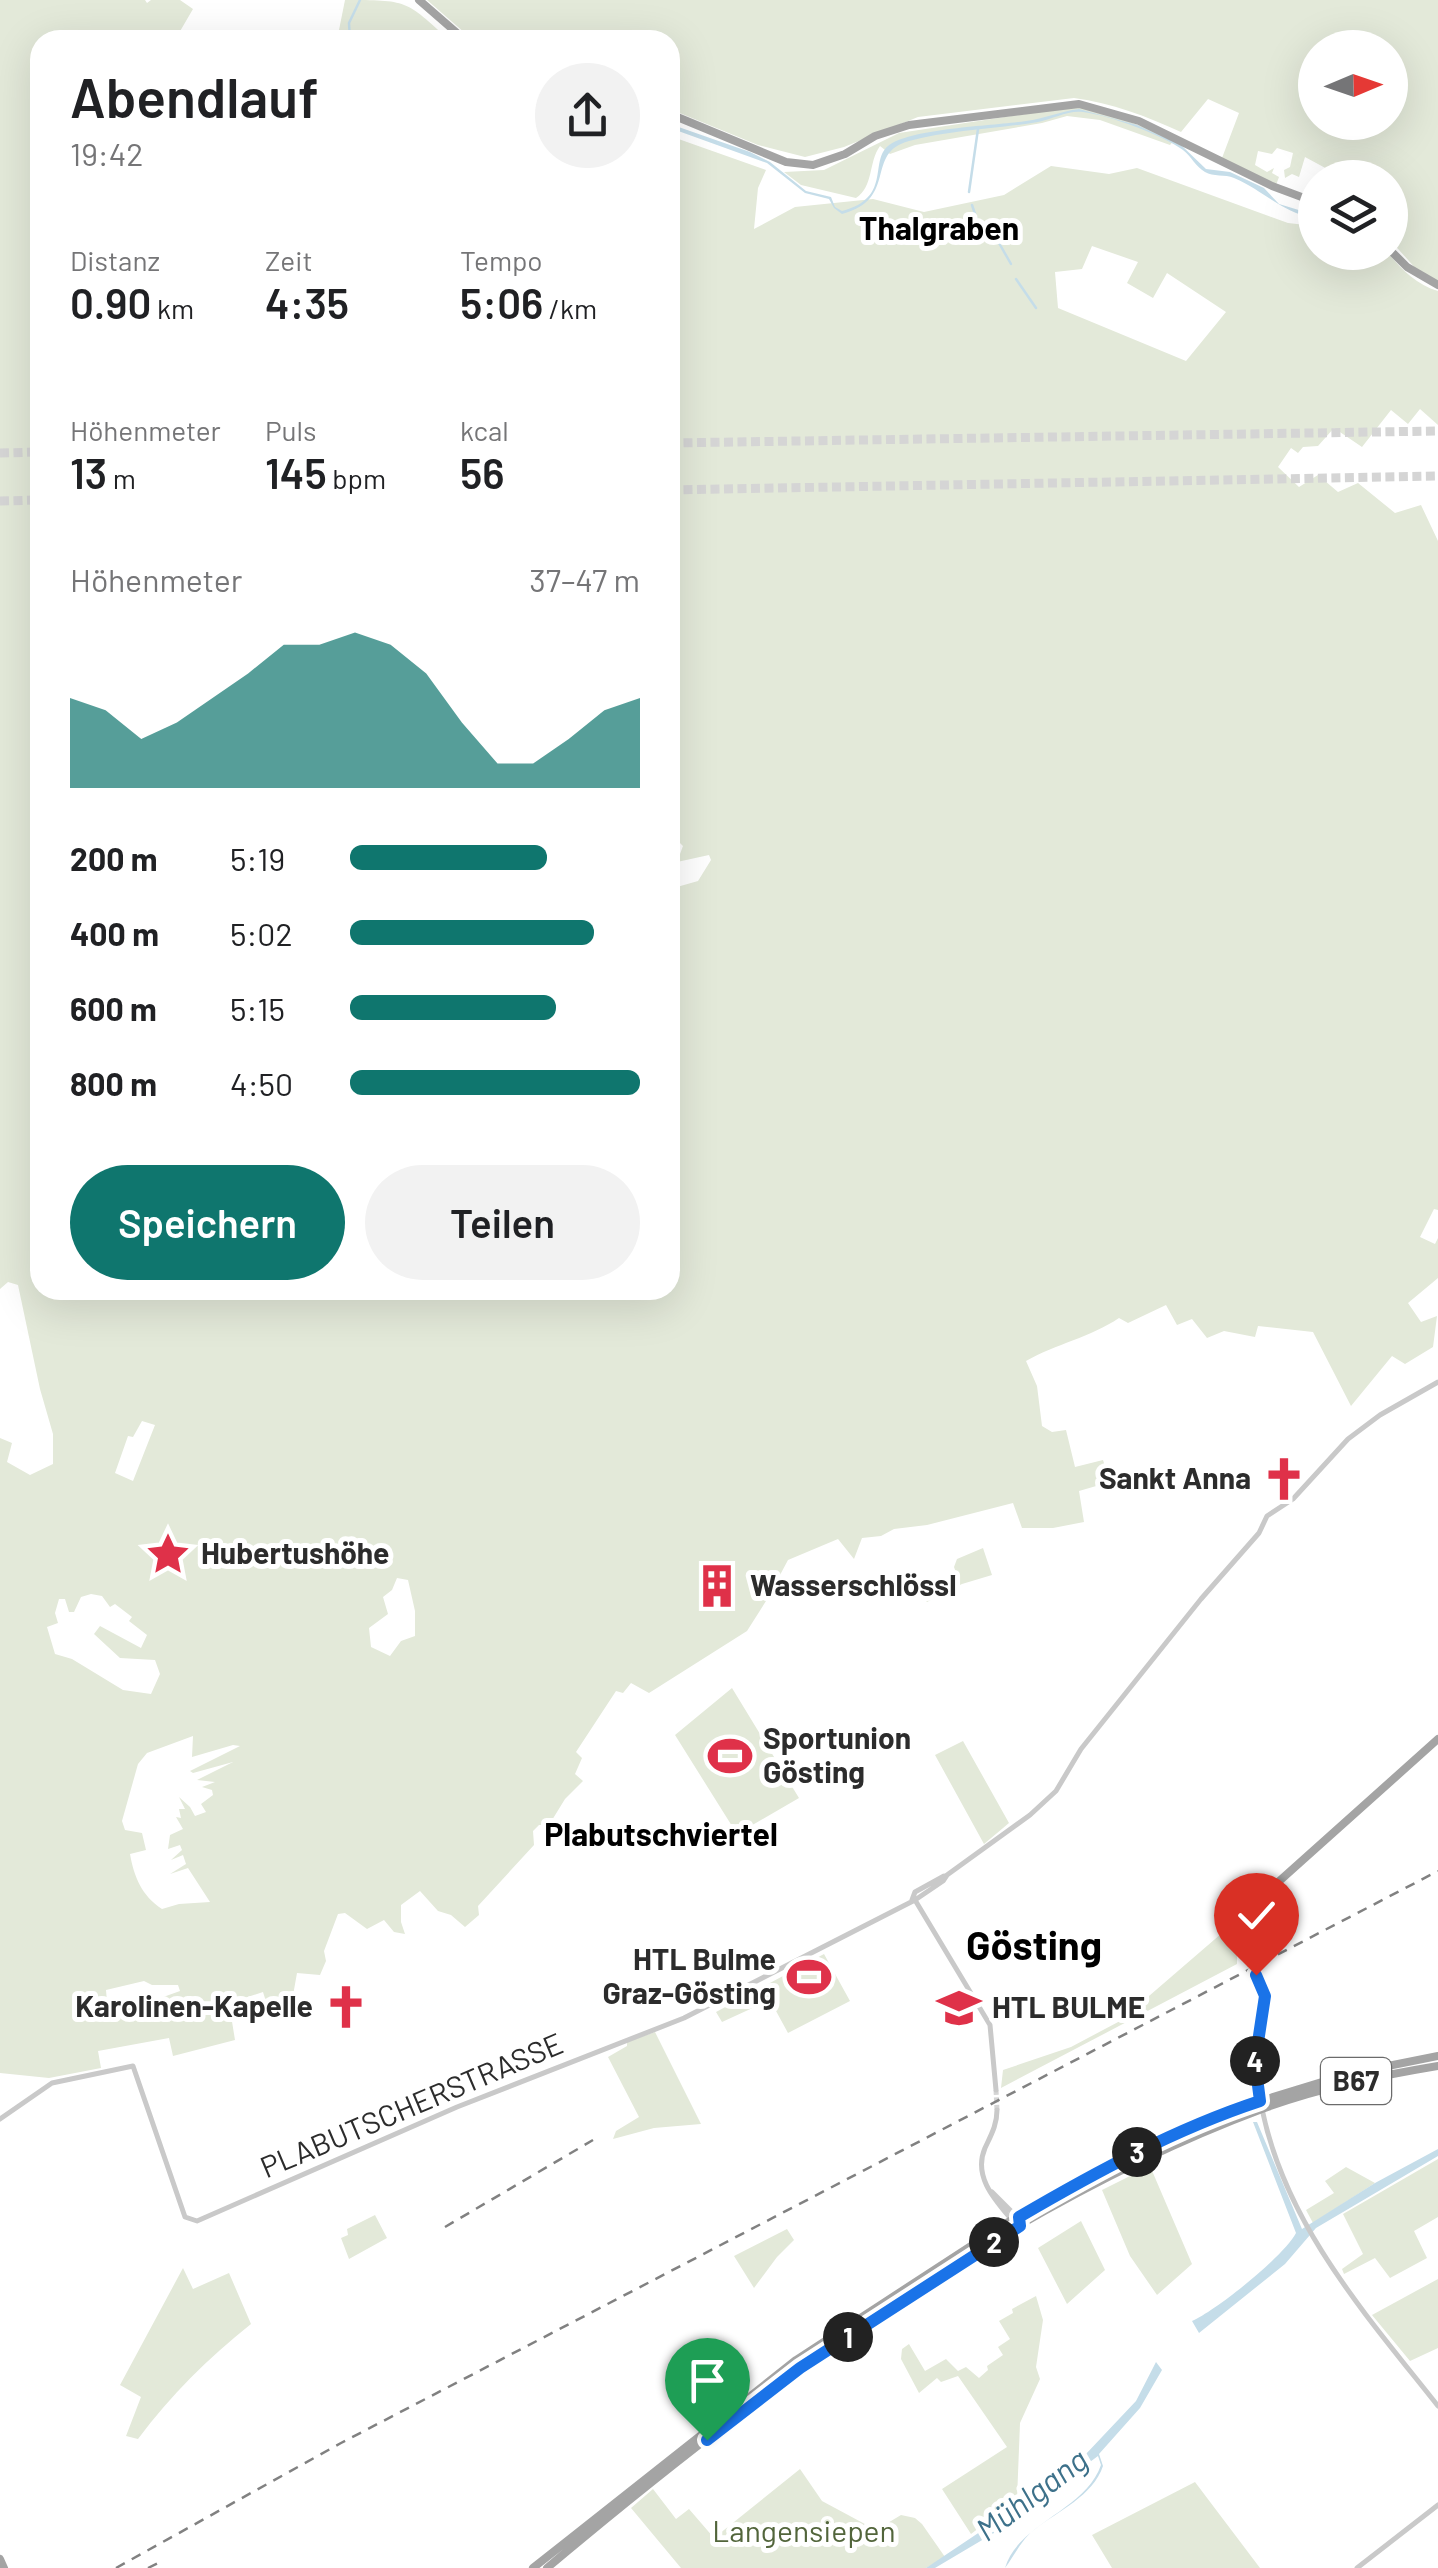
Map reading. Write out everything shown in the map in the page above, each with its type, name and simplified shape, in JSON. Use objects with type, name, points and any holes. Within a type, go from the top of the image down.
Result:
[{"type":"main road","points":[[419,0],[453,30]]},
{"type":"main road","points":[[680,118],[786,162],[812,164],[846,154],[875,136],[909,125],[1079,104],[1139,121],[1298,196]]},
{"type":"main road","points":[[1408,268],[1438,285]]},
{"type":"main road","points":[[1248,1958],[1246,1928],[1251,1912],[1266,1892],[1438,1739]]},
{"type":"main road","points":[[1256,1975],[1265,1996],[1255,2062],[1261,2105]]},
{"type":"main road","name":"B67","points":[[546,2568],[800,2368],[1066,2188],[1137,2152],[1348,2074],[1438,2056]]},
{"type":"main road","name":"B67","points":[[1261,2105],[1438,2066]]},
{"type":"main road","name":"B67","points":[[532,2568],[796,2360],[1017,2221]]},
{"type":"main road","points":[[0,2559],[4,2568]]},
{"type":"street","name":"PLABUTSCHERSTRASSE","points":[[0,2119],[52,2083],[133,2066],[185,2217],[198,2222],[470,2102],[681,2020],[914,1900],[916,1892],[947,1875],[1056,1792],[1081,1749],[1259,1533],[1267,1516],[1293,1499],[1348,1440],[1380,1415],[1438,1382]]},
{"type":"street","points":[[914,1900],[990,2024],[996,2090]]},
{"type":"street","points":[[1261,2105],[1274,2149],[1311,2234],[1340,2283],[1438,2406]]},
{"type":"street","points":[[997,2110],[994,2129],[980,2162],[983,2179],[1017,2221]]},
{"type":"street","points":[[1357,2568],[1438,2505]]},
{"type":"green space","points":[[0,0],[180,0],[193,9],[181,30],[30,30],[30,1300],[680,1300],[680,886],[698,881],[711,860],[709,855],[680,861],[683,846],[680,140],[766,170],[758,188],[754,229],[795,207],[873,199],[924,212],[1004,195],[1051,166],[1109,174],[1137,168],[1298,224],[1298,270],[1404,270],[1438,291],[1438,425],[1420,409],[1408,424],[1391,410],[1362,447],[1334,428],[1318,446],[1303,447],[1298,453],[1291,448],[1278,467],[1299,487],[1318,475],[1338,492],[1358,483],[1395,513],[1421,505],[1438,541],[1438,1210],[1434,1209],[1420,1237],[1435,1244],[1438,1238],[1438,1278],[1408,1303],[1421,1322],[1437,1316],[1433,1347],[1405,1364],[1392,1356],[1351,1406],[1313,1332],[1258,1326],[1255,1337],[1224,1331],[1207,1338],[1192,1319],[1177,1325],[1166,1305],[1128,1323],[1119,1318],[1037,1355],[1026,1361],[1037,1386],[1042,1426],[1052,1432],[1066,1430],[1075,1467],[1103,1460],[1110,1482],[1079,1491],[1084,1522],[1022,1528],[1013,1503],[862,1538],[854,1559],[838,1539],[788,1560],[780,1575],[766,1575],[757,1590],[766,1601],[747,1631],[649,1693],[631,1683],[623,1693],[616,1691],[576,1752],[582,1758],[575,1774],[583,1781],[565,1799],[549,1825],[539,1825],[533,1831],[534,1845],[478,1906],[479,1915],[465,1927],[451,1915],[438,1911],[420,1891],[401,1905],[405,1934],[394,1932],[384,1920],[367,1929],[345,1913],[338,1914],[320,1975],[297,1973],[292,2001],[269,2011],[263,1992],[229,2003],[235,2040],[173,2056],[169,2038],[98,2051],[101,2068],[49,2078],[0,2073],[0,1438],[12,1443],[7,1462],[30,1475],[53,1464],[53,1434],[18,1285],[8,1282],[0,1289]],"holes":[[[1092,246],[1138,262],[1127,283],[1153,298],[1167,273],[1226,312],[1186,361],[1058,308],[1055,272],[1082,269]],[[142,1421],[155,1425],[133,1481],[115,1473],[128,1436],[133,1437]],[[397,1578],[408,1580],[415,1611],[415,1636],[401,1641],[390,1656],[371,1647],[369,1628],[388,1614],[383,1597],[392,1590]],[[102,1596],[110,1607],[115,1604],[132,1617],[129,1621],[147,1635],[141,1648],[100,1626],[94,1634],[120,1658],[155,1660],[160,1674],[151,1694],[123,1690],[72,1659],[55,1654],[47,1627],[58,1623],[55,1613],[59,1599],[65,1599],[69,1612],[74,1612],[81,1597]],[[193,1736],[192,1757],[240,1746],[190,1771],[233,1762],[197,1780],[215,1782],[202,1787],[212,1790],[213,1795],[201,1804],[206,1812],[195,1816],[179,1797],[185,1809],[179,1809],[181,1818],[176,1817],[183,1829],[170,1835],[168,1849],[180,1845],[182,1850],[171,1860],[183,1855],[186,1864],[170,1874],[188,1868],[210,1902],[162,1909],[149,1898],[134,1870],[130,1854],[146,1850],[142,1833],[125,1830],[122,1821],[138,1764],[147,1753]],[[144,1981],[152,1985],[178,1985],[180,1991],[141,2005],[107,2002],[106,1990]]]},
{"type":"green space","points":[[345,0],[404,5],[438,30],[339,30]]},
{"type":"green space","points":[[427,0],[1438,0],[1438,281],[1418,271],[1408,260],[1408,160],[1305,157],[1298,160],[1298,177],[1292,174],[1285,178],[1284,170],[1290,167],[1293,153],[1277,148],[1272,154],[1258,151],[1255,165],[1267,172],[1274,168],[1272,173],[1279,177],[1276,185],[1222,158],[1239,113],[1208,99],[1181,132],[1129,111],[1074,98],[918,117],[844,147],[805,157],[758,145],[680,113],[680,30],[462,30]]},
{"type":"green space","points":[[1065,108],[1089,108],[1176,138],[1170,145],[1100,120],[1067,116],[915,145],[890,154],[880,146],[866,187],[856,198],[801,185],[784,172],[824,170],[899,133]]},
{"type":"green space","points":[[983,1548],[992,1575],[962,1584],[927,1602],[924,1598],[959,1581],[954,1567],[957,1559]]},
{"type":"green space","name":"Sportunion Gösting","points":[[732,1688],[799,1798],[737,1834],[675,1735]]},
{"type":"green space","points":[[963,1741],[1009,1823],[984,1844],[935,1755]]},
{"type":"green space","points":[[1229,1927],[1237,1945],[1237,1964],[1001,2088],[1003,2070],[1071,2047],[1120,2021]]},
{"type":"green space","name":"HTL Bulme Graz-Gösting","points":[[824,1954],[850,2001],[788,2033],[770,2000],[722,2022],[716,2012]]},
{"type":"green space","points":[[655,2032],[701,2124],[654,2128],[613,2139],[616,2131],[639,2117],[608,2057],[627,2046],[627,2042]]},
{"type":"green space","points":[[1438,2159],[1438,2217],[1414,2231],[1427,2258],[1390,2278],[1375,2258],[1344,2274],[1342,2269],[1363,2254],[1343,2214]]},
{"type":"green space","points":[[1150,2166],[1192,2264],[1157,2295],[1130,2256],[1102,2190]]},
{"type":"green space","points":[[1346,2167],[1375,2183],[1313,2223],[1306,2210],[1334,2193],[1325,2181]]},
{"type":"green space","points":[[375,2215],[387,2238],[349,2259],[341,2238],[348,2235],[347,2229]]},
{"type":"green space","points":[[1081,2221],[1105,2270],[1067,2304],[1038,2248]]},
{"type":"green space","points":[[787,2229],[794,2240],[754,2288],[734,2256]]},
{"type":"green space","points":[[183,2268],[193,2289],[229,2273],[251,2324],[191,2378],[138,2439],[126,2436],[141,2397],[120,2385]]},
{"type":"green space","points":[[1438,2279],[1438,2348],[1410,2361],[1372,2315]]},
{"type":"green space","points":[[1036,2296],[1043,2320],[1036,2367],[1040,2379],[1020,2423],[1017,2499],[971,2534],[942,2489],[1007,2447],[958,2376],[941,2382],[937,2378],[919,2393],[901,2359],[902,2349],[909,2344],[925,2371],[946,2359],[958,2371],[966,2367],[979,2378],[988,2370],[987,2366],[1003,2355],[998,2347],[1010,2339],[999,2321]]},
{"type":"green space","name":"Langensiepen","points":[[800,2469],[822,2501],[876,2530],[901,2515],[915,2518],[945,2557],[926,2568],[681,2568],[631,2508],[653,2489],[676,2519],[689,2509],[714,2538]]},
{"type":"green space","points":[[1195,2482],[1260,2568],[1112,2568],[1092,2535]]},
{"type":"water","points":[[1079,109],[1137,125],[1181,145],[1206,169],[1230,172],[1264,188],[1279,204],[1298,213],[1282,206],[1234,178],[1205,172],[1183,150],[1162,138],[1120,121],[1083,112],[909,141],[888,155],[870,198],[842,214],[834,208],[829,199],[805,193],[767,163],[680,132],[680,128],[770,162],[806,191],[831,197],[835,207],[842,211],[868,198],[888,146],[934,131],[1033,120]]},
{"type":"water","points":[[1253,2122],[1257,2122],[1302,2229],[1438,2149],[1438,2156],[1316,2228],[1285,2264],[1199,2333],[1192,2321],[1249,2282],[1296,2233]]},
{"type":"water","name":"Mühlgang","points":[[1156,2362],[1162,2370],[1140,2408],[1099,2454],[1103,2466],[1098,2477],[1074,2502],[1036,2529],[1093,2481],[1101,2465],[1098,2456],[994,2533],[935,2568],[926,2568],[1068,2473],[1136,2401]]},
{"type":"water","points":[[1029,2535],[1022,2543],[1005,2568],[1012,2553]]},
{"type":"waterway","points":[[349,30],[360,0]]},
{"type":"waterway","points":[[969,192],[978,129]]},
{"type":"waterway","points":[[972,205],[978,223],[999,243],[1011,264]]},
{"type":"waterway","points":[[1016,279],[1036,308]]},
{"type":"tunnel","points":[[680,443],[1438,431]]},
{"type":"tunnel","points":[[0,453],[30,452]]},
{"type":"tunnel","points":[[680,490],[1438,476]]},
{"type":"tunnel","points":[[0,501],[30,500]]},
{"type":"tunnel","points":[[1248,1958],[1256,1975]]},
{"type":"tunnel","points":[[996,2090],[997,2110]]},
{"type":"railway","points":[[116,2568],[341,2443],[1438,1871]]},
{"type":"railway","points":[[445,2227],[593,2140]]},
{"type":"railway","points":[[148,2568],[162,2561]]},
{"type":"place","name":"Sankt Anna","points":[[1284,1479]]},
{"type":"place","name":"Hubertushöhe","points":[[168,1554]]},
{"type":"place","name":"Wasserschlössl","points":[[717,1586]]},
{"type":"place","name":"Sportunion Gösting","points":[[730,1756]]},
{"type":"place","name":"HTL Bulme Graz-Gösting","points":[[809,1977]]},
{"type":"place","name":"Karolinen-Kapelle","points":[[346,2007]]},
{"type":"place","name":"HTL BULME","points":[[959,2008]]},
{"type":"district","name":"Thalgraben","points":[[939,229]]},
{"type":"district","name":"Plabutschviertel","points":[[661,1835]]},
{"type":"district","name":"Gösting","points":[[1034,1946]]},
{"type":"route","points":[[707,2440],[800,2368],[1020,2226],[1019,2217],[1066,2188],[1137,2152],[1260,2101],[1255,2062],[1265,1996],[1256,1975]]}]
